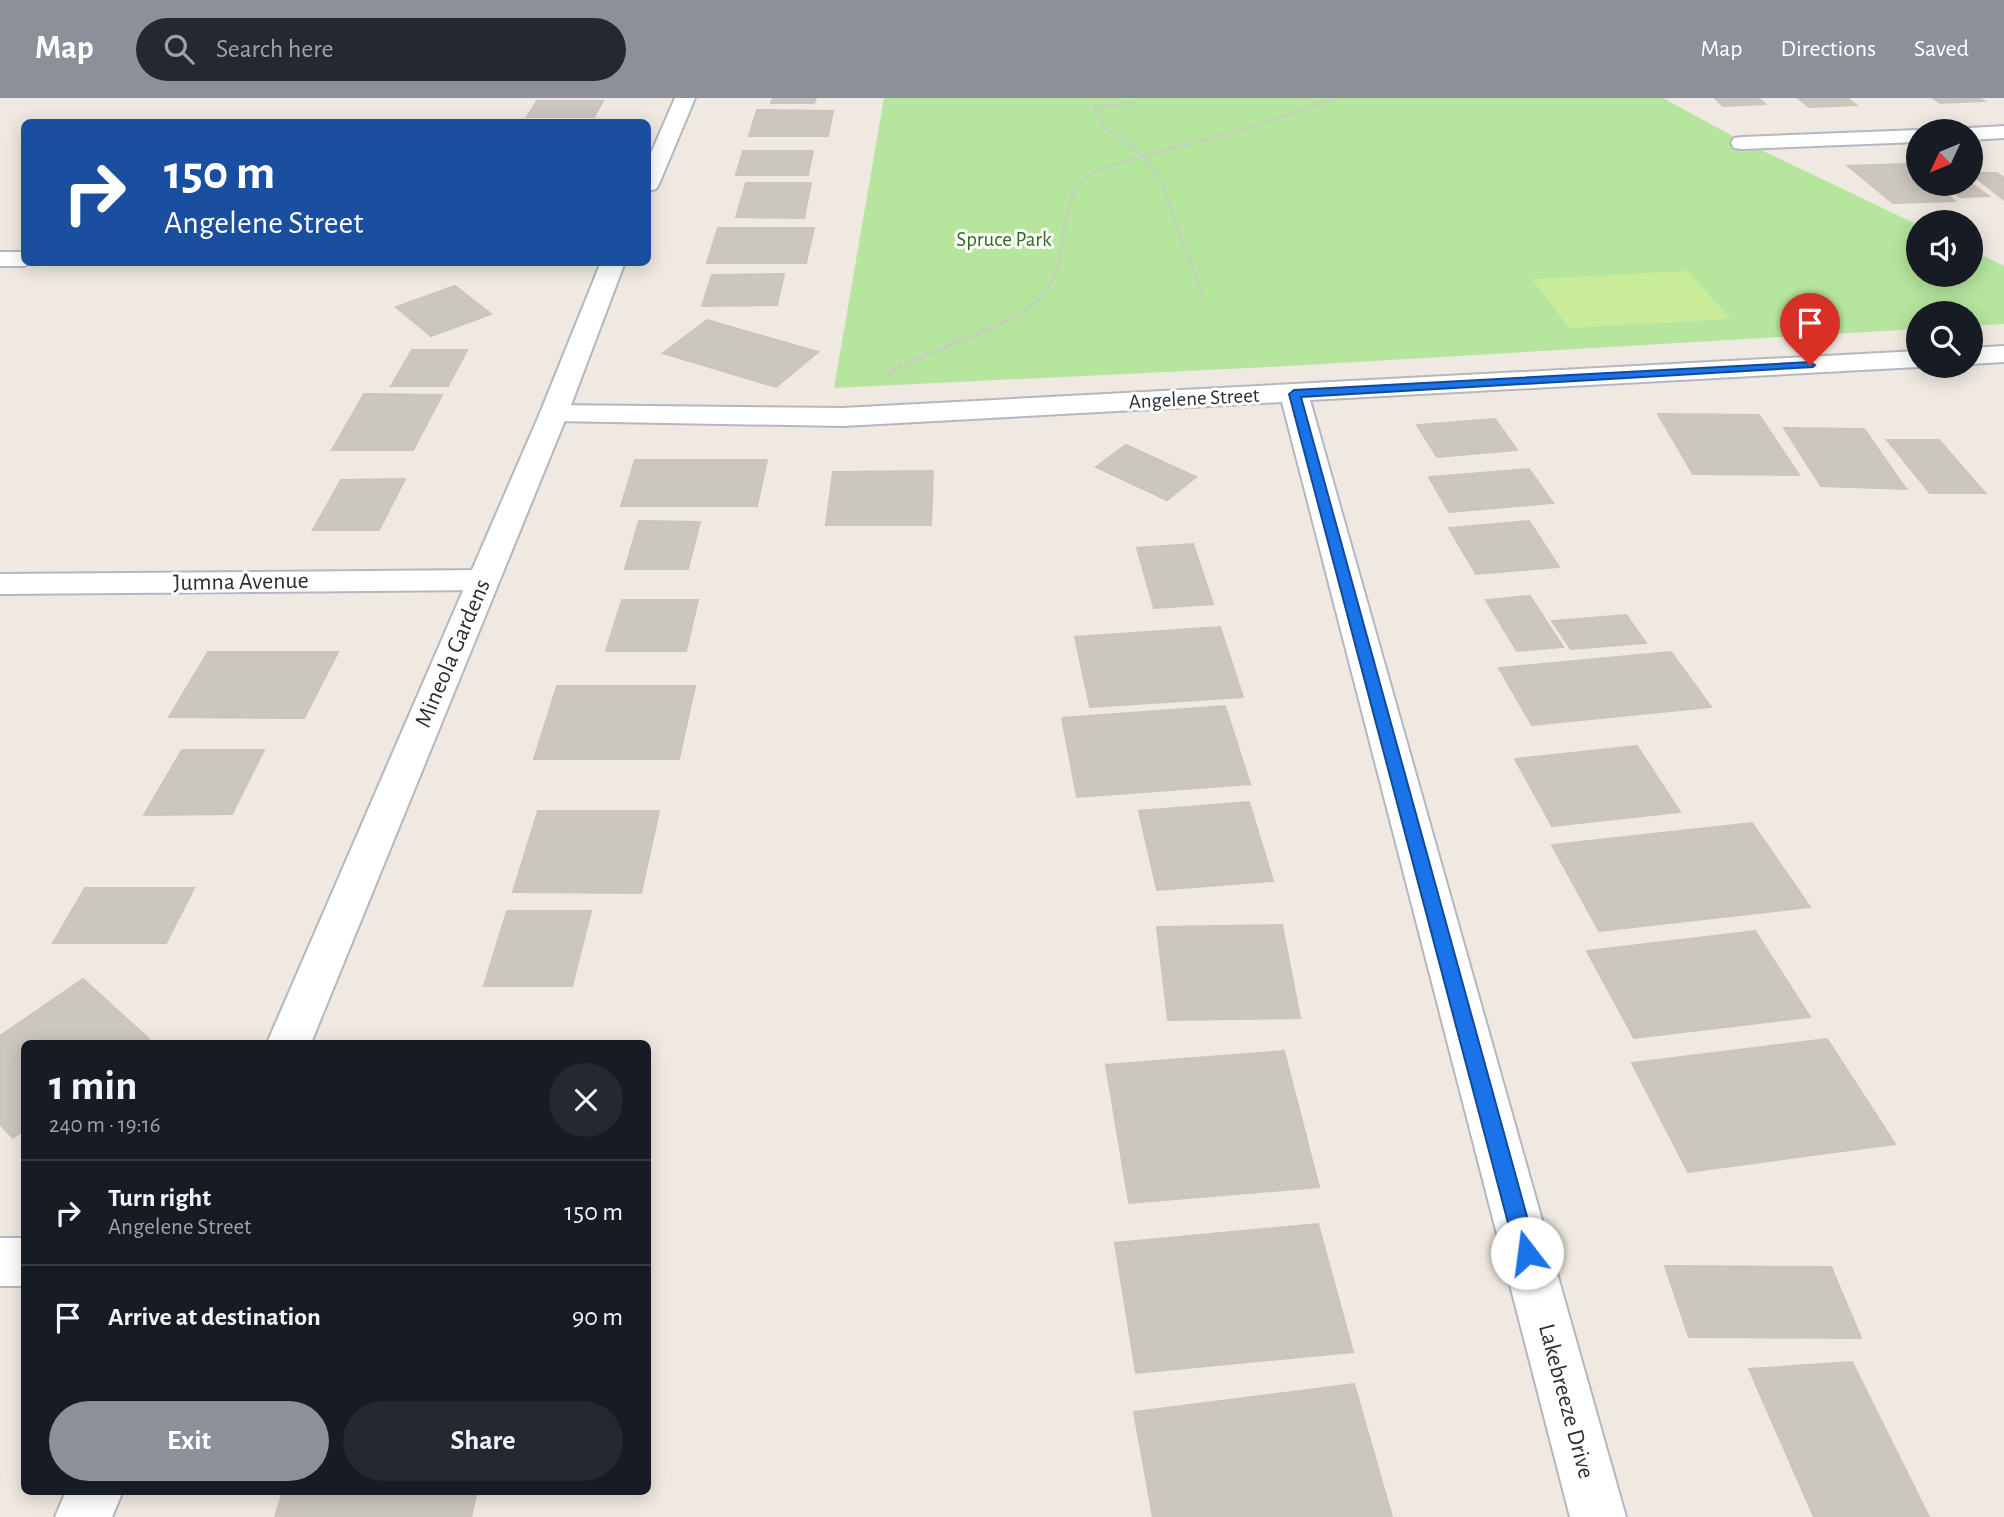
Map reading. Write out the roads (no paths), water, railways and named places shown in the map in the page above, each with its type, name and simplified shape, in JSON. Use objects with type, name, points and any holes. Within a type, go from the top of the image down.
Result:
[{"type":"street","points":[[651,177],[685,98]]},
{"type":"street","points":[[1983,133],[2004,132]]},
{"type":"street","points":[[1742,143],[1906,136]]},
{"type":"street","points":[[0,259],[21,258]]},
{"type":"street","name":"Mineola Gardens","points":[[290,1040],[554,413],[611,266]]},
{"type":"street","points":[[1983,355],[2004,354]]},
{"type":"street","name":"Angelene Street","points":[[554,413],[843,417],[1906,360]]},
{"type":"street","name":"Lakebreeze Drive","points":[[1294,394],[1598,1517]]},
{"type":"street","name":"Jumna Avenue","points":[[0,584],[482,580]]},
{"type":"street","points":[[0,1262],[21,1262]]},
{"type":"street","points":[[83,1517],[93,1495]]},
{"type":"park label","name":"Spruce Park","points":[[1004,239]]}]
